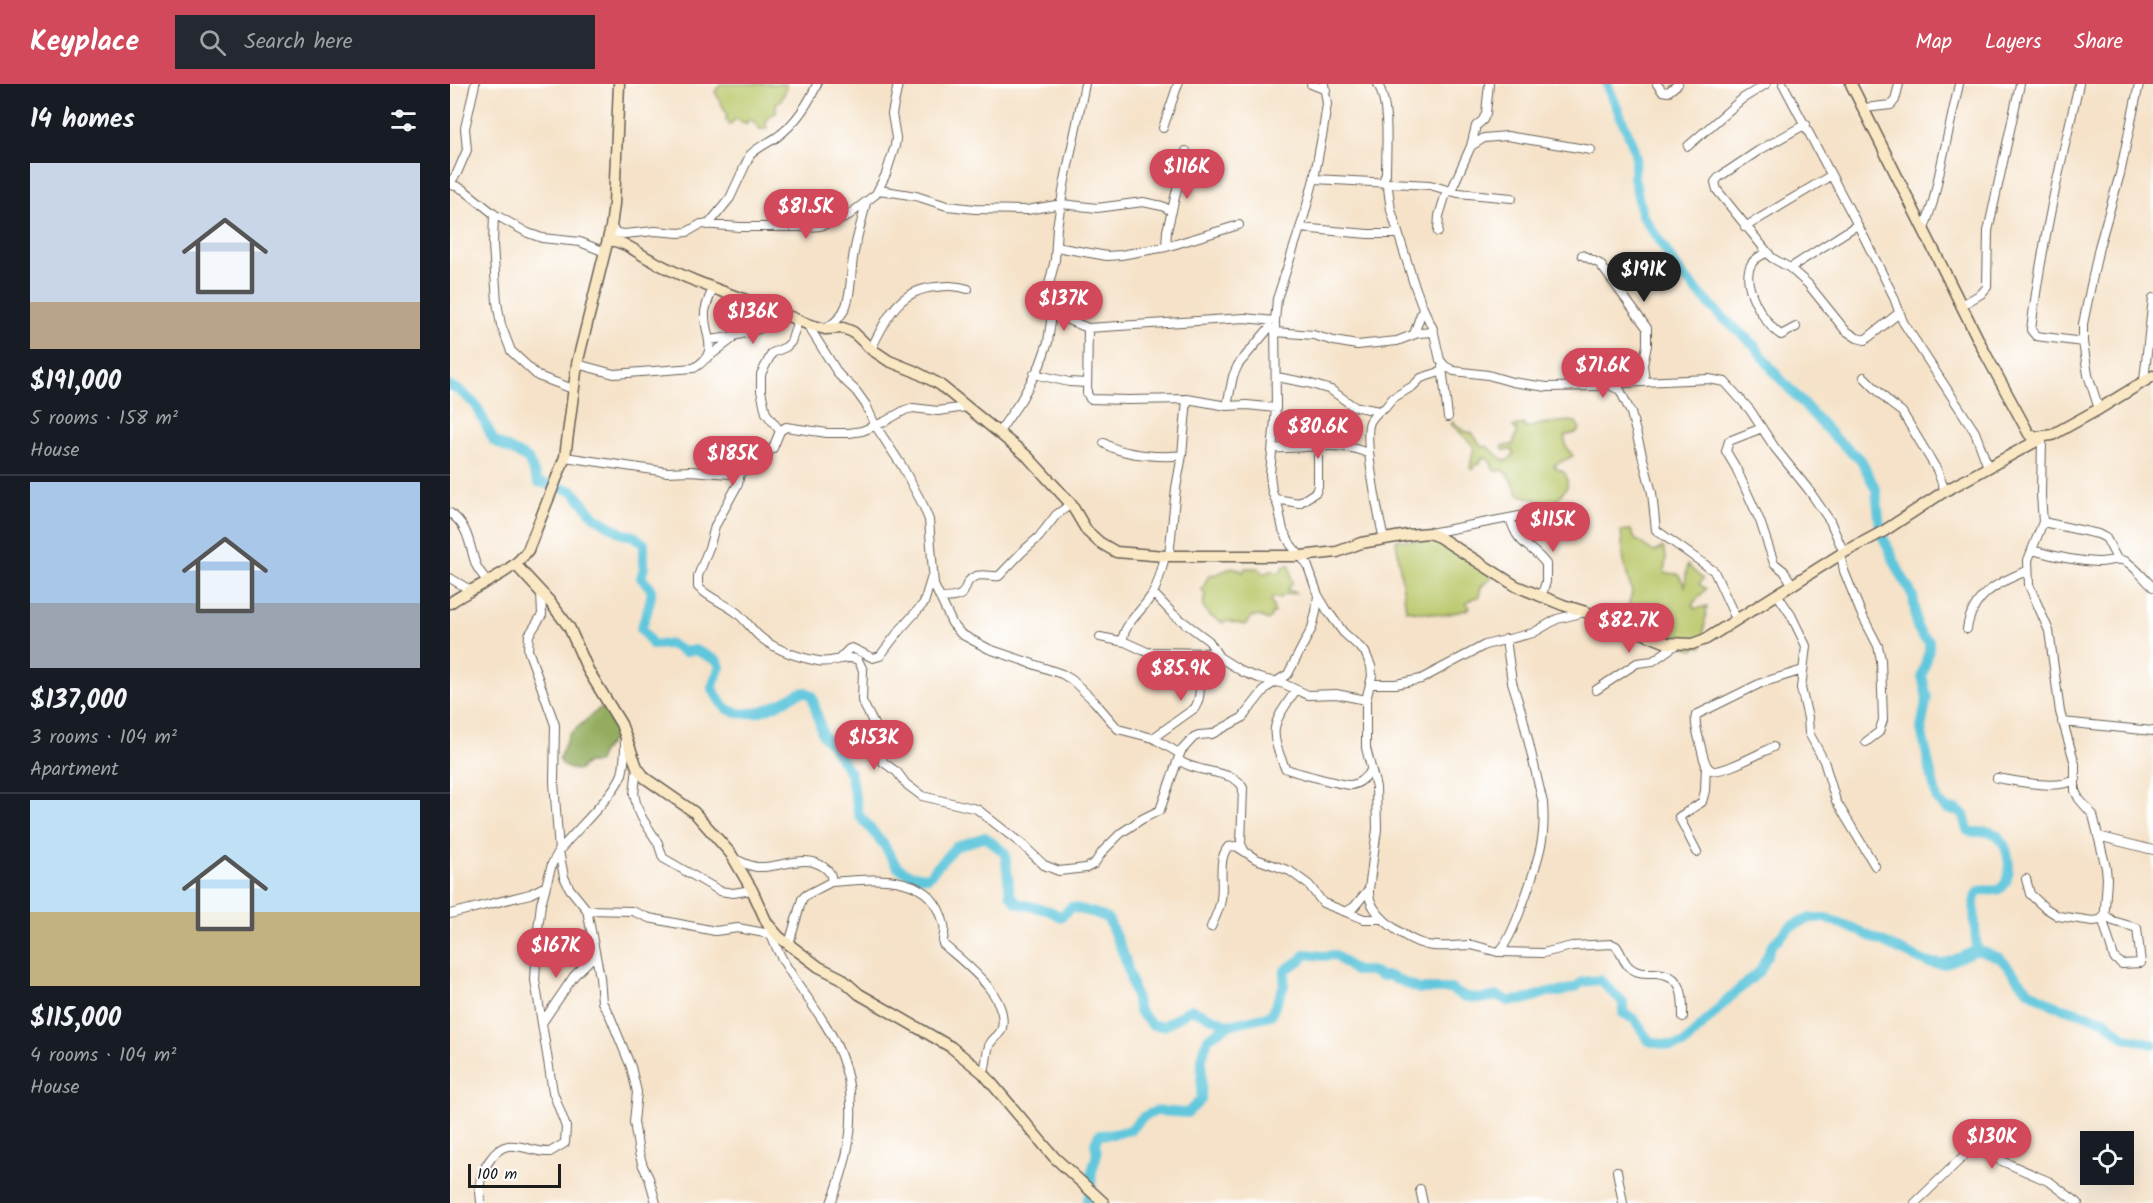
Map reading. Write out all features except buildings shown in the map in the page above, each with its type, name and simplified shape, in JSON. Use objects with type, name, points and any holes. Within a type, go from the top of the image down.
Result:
[{"type":"street","points":[[475,84],[465,128],[466,150],[458,173],[450,184],[464,190],[494,214],[528,233],[542,238],[580,242],[605,252]]},
{"type":"street","points":[[450,603],[488,582],[514,564],[528,550],[566,457],[577,364],[611,227],[619,84]]},
{"type":"street","points":[[708,225],[730,198],[750,155],[755,149],[786,130],[817,84]]},
{"type":"street","points":[[611,227],[617,233],[624,234],[656,231],[679,234],[701,224],[761,228],[820,226],[845,218],[879,190],[895,146],[892,114],[898,84]]},
{"type":"street","points":[[999,432],[1017,408],[1040,365],[1049,334],[1051,321],[1047,292],[1056,260],[1057,227],[1085,84]]},
{"type":"street","points":[[1163,128],[1178,84]]},
{"type":"street","points":[[1311,84],[1325,87],[1326,104],[1314,179],[1277,299],[1275,321],[1277,377],[1271,485],[1283,530],[1291,545],[1307,564],[1318,594],[1334,621],[1365,652],[1371,666],[1371,684],[1366,700],[1366,748],[1376,786],[1378,818],[1369,888],[1370,903],[1377,915],[1426,945],[1479,946],[1498,952],[1543,953],[1572,946],[1612,944],[1619,949],[1625,962],[1633,970],[1640,973],[1665,974],[1673,977],[1679,983],[1683,1001],[1683,1017]]},
{"type":"street","points":[[1378,84],[1382,92],[1385,111],[1386,174],[1383,181]]},
{"type":"street","points":[[1437,232],[1439,216],[1449,191],[1471,147],[1476,126],[1483,120],[1486,113],[1489,84]]},
{"type":"street","points":[[1657,84],[1662,91],[1668,92],[1678,84]]},
{"type":"street","points":[[1688,146],[1742,99],[1766,84]]},
{"type":"street","points":[[1783,84],[1889,286],[1899,313],[1926,360],[1975,432],[1988,467]]},
{"type":"street","points":[[1851,84],[1985,353],[2027,431],[2033,436],[2042,438]]},
{"type":"street","points":[[1864,108],[1891,105],[1895,100],[1899,84]]},
{"type":"street","points":[[1924,229],[1933,202],[1959,84]]},
{"type":"street","points":[[1962,304],[1981,294],[1987,287],[1988,231],[2020,84]]},
{"type":"street","points":[[2079,84],[2060,166],[2035,296],[2031,330],[2036,336],[2083,342]]},
{"type":"street","points":[[2099,409],[2088,375],[2083,342],[2085,313],[2096,258],[2120,174],[2139,84]]},
{"type":"street","points":[[1806,124],[1752,154],[1719,177],[1715,182],[1717,190],[1772,258],[1790,268],[1808,284],[1845,330],[1860,340],[1865,340],[1899,313]]},
{"type":"street","points":[[1471,147],[1484,138],[1507,136],[1591,150]]},
{"type":"street","points":[[1166,247],[1186,151]]},
{"type":"street","points":[[1745,226],[1830,176]]},
{"type":"street","points":[[1314,179],[1430,185],[1449,191],[1512,198]]},
{"type":"street","points":[[1383,181],[1388,188],[1398,234],[1434,333],[1443,371],[1448,417]]},
{"type":"street","points":[[879,190],[916,196],[947,206],[975,209],[1027,210],[1062,204],[1087,208],[1143,202],[1162,206],[1172,211]]},
{"type":"street","points":[[825,329],[843,315],[848,304],[853,259],[866,203]]},
{"type":"street","points":[[494,214],[493,245],[498,315],[511,351],[538,376],[573,389]]},
{"type":"street","points":[[1056,247],[1107,256],[1166,247],[1239,225]]},
{"type":"street","points":[[1790,268],[1857,225]]},
{"type":"street","points":[[1300,228],[1368,234],[1398,234]]},
{"type":"street","points":[[608,240],[622,242],[656,263],[713,288],[797,320],[825,329],[848,330],[858,335],[871,349],[889,361],[939,384],[1027,456],[1071,504],[1087,531],[1106,548],[1125,554],[1301,556],[1337,552],[1361,543],[1525,515],[1545,519]]},
{"type":"street","points":[[1768,252],[1750,265],[1748,279],[1758,310],[1772,330],[1780,335],[1796,327]]},
{"type":"street","points":[[1582,255],[1600,264],[1647,328],[1647,345],[1642,365],[1645,382]]},
{"type":"street","points":[[871,349],[887,318],[907,296],[924,288],[953,286],[968,289]]},
{"type":"street","points":[[707,358],[709,340],[705,314],[713,288]]},
{"type":"street","points":[[1428,533],[1439,537],[1516,586],[1540,597],[1618,623],[1654,639],[1677,644],[1692,644],[1706,639],[1842,553],[1884,531],[1946,490],[2042,438],[2052,435],[2149,378],[2153,298]]},
{"type":"street","points":[[1414,334],[1423,308]]},
{"type":"street","points":[[1048,312],[1088,328],[1223,319],[1275,321]]},
{"type":"street","points":[[709,340],[734,337],[772,324],[797,320]]},
{"type":"street","points":[[797,320],[839,375],[856,391],[866,405],[874,425],[902,466],[923,505],[929,520],[932,575],[952,622],[966,638],[989,649],[1062,674],[1072,680],[1094,701],[1118,729],[1152,738],[1172,751],[1181,751]]},
{"type":"street","points":[[780,430],[766,413],[761,391],[761,374],[772,353],[789,345],[797,320]]},
{"type":"street","points":[[1227,406],[1233,376],[1238,365],[1275,321]]},
{"type":"street","points":[[1088,328],[1088,396],[1094,400],[1186,399],[1227,406],[1276,408]]},
{"type":"street","points":[[1275,332],[1313,334],[1357,345],[1397,341],[1414,334],[1434,333]]},
{"type":"street","points":[[577,364],[620,374],[690,369],[704,362],[734,337]]},
{"type":"street","points":[[1440,360],[1445,366],[1454,370],[1546,387],[1610,386],[1620,383],[1645,382],[1720,380],[1725,382],[1745,403],[1780,455],[1826,515],[1842,553],[1844,571],[1861,613],[1878,646],[1881,660],[1883,720],[1879,732],[1866,742]]},
{"type":"street","points":[[1384,539],[1369,454],[1370,421],[1393,398],[1413,386],[1421,378],[1443,371]]},
{"type":"street","points":[[1034,374],[1068,382],[1087,383]]},
{"type":"street","points":[[1277,377],[1323,387],[1336,392],[1353,406],[1378,411]]},
{"type":"street","points":[[1864,377],[1902,412],[1937,470],[1946,490]]},
{"type":"street","points":[[1610,386],[1620,390],[1631,413],[1652,493],[1654,527],[1714,571],[1736,619]]},
{"type":"street","points":[[1122,641],[1125,628],[1142,610],[1153,593],[1167,556],[1176,483],[1182,455],[1186,399]]},
{"type":"street","points":[[566,457],[667,472],[690,471],[722,475],[740,473],[753,467],[768,454],[780,430],[786,427],[839,434],[862,431],[913,408],[938,411],[966,407]]},
{"type":"street","points":[[1762,428],[1729,441],[1726,451],[1760,521],[1774,563],[1784,571],[1792,584]]},
{"type":"street","points":[[2042,438],[2043,522],[2027,571],[2029,585],[2049,631],[2055,688],[2062,722],[2075,764],[2077,795],[2093,814],[2098,836],[2107,879],[2105,915],[2106,932],[2114,958],[2122,964],[2141,963],[2137,928],[2113,921],[2105,915]]},
{"type":"street","points":[[1104,444],[1120,451],[1182,455]]},
{"type":"street","points":[[1272,448],[1335,446],[1362,450],[1369,454]]},
{"type":"street","points":[[1276,499],[1299,503],[1316,492],[1318,447]]},
{"type":"street","points":[[740,473],[738,484],[715,526],[698,576],[698,587],[717,602],[736,612],[761,638],[775,647],[825,663],[853,657],[858,660],[861,664],[862,701],[874,724],[882,758],[887,766],[897,772],[906,784],[922,796],[977,809],[1051,869],[1067,871],[1086,868],[1094,864],[1121,833],[1160,810],[1181,751],[1194,737],[1212,734],[1242,718],[1266,688],[1288,674],[1312,628],[1318,594]]},
{"type":"street","points":[[940,598],[959,597],[971,579],[975,577],[999,576],[1040,537],[1056,515],[1071,504]]},
{"type":"street","points":[[450,513],[466,528],[477,568],[488,582]]},
{"type":"street","points":[[1510,518],[1515,534],[1546,564],[1546,582],[1540,597]]},
{"type":"street","points":[[2043,522],[2098,534],[2106,538],[2118,560]]},
{"type":"street","points":[[2032,550],[2076,560],[2100,562],[2118,560],[2128,563],[2153,587]]},
{"type":"street","points":[[514,564],[541,592],[569,627],[588,670],[621,724],[637,767],[651,783],[694,812],[735,859],[792,976],[840,1048],[849,1083],[852,1121],[849,1145],[831,1203]]},
{"type":"street","points":[[1967,629],[1970,616],[1981,596],[1993,587],[2027,571]]},
{"type":"street","points":[[839,660],[852,648],[873,658],[880,656],[924,603],[932,575]]},
{"type":"street","points":[[450,579],[470,590]]},
{"type":"street","points":[[541,592],[542,615],[529,635],[528,650],[555,725],[554,782],[559,851],[564,877],[570,889],[587,910],[600,977],[602,1002],[631,1067],[636,1092],[634,1122],[639,1152],[656,1203]]},
{"type":"street","points":[[1153,593],[1173,614],[1209,641],[1216,653],[1243,672],[1284,684],[1308,695],[1336,694],[1366,700]]},
{"type":"street","points":[[1777,594],[1804,641],[1806,651],[1801,688],[1809,733],[1824,761],[1836,801],[1875,866]]},
{"type":"street","points":[[1371,684],[1396,684],[1421,679],[1485,645],[1533,633],[1557,619],[1585,612]]},
{"type":"street","points":[[1100,637],[1122,641],[1147,652],[1216,653]]},
{"type":"street","points":[[1498,952],[1508,939],[1527,890],[1541,845],[1544,813],[1527,734],[1512,682],[1506,639]]},
{"type":"street","points":[[1596,690],[1637,663],[1653,661],[1677,644]]},
{"type":"street","points":[[1152,738],[1195,708],[1198,702],[1200,687],[1195,661],[1190,654]]},
{"type":"street","points":[[1697,852],[1679,817],[1702,802],[1705,790],[1706,764],[1695,723],[1696,715],[1761,682],[1803,670]]},
{"type":"street","points":[[1296,690],[1278,717],[1274,732],[1274,742],[1285,768],[1294,773],[1319,777],[1348,786],[1361,781],[1371,771]]},
{"type":"street","points":[[2062,722],[2153,731]]},
{"type":"street","points":[[481,1203],[480,1183],[483,1175],[495,1154],[502,1148],[509,1146],[548,1153],[564,1143],[567,1135],[553,1092],[535,980],[538,929],[546,885],[559,851],[613,789],[621,776],[625,762],[626,737]]},
{"type":"street","points":[[1706,764],[1711,770],[1720,771],[1773,747]]},
{"type":"street","points":[[1179,760],[1198,769],[1232,777],[1241,783],[1243,788],[1241,844],[1244,850]]},
{"type":"street","points":[[637,767],[634,788],[637,807],[658,843],[663,858],[720,891],[733,893],[752,890]]},
{"type":"street","points":[[1997,778],[2043,784],[2068,783],[2076,779]]},
{"type":"street","points":[[2098,836],[2153,850]]},
{"type":"street","points":[[1212,927],[1221,897],[1222,860],[1225,849],[1233,846],[1244,850],[1256,859],[1290,871],[1309,885],[1323,903],[1364,919],[1383,919]]},
{"type":"street","points":[[735,859],[755,867],[806,861],[830,872],[831,882]]},
{"type":"street","points":[[789,944],[802,899],[831,882],[886,878],[926,892],[933,897],[944,924],[943,944],[992,991],[1003,1016],[999,1034],[989,1045],[987,1064],[983,1073]]},
{"type":"street","points":[[2026,879],[2030,894],[2058,916],[2093,921],[2100,920],[2105,915]]},
{"type":"street","points":[[450,914],[530,894],[546,885]]},
{"type":"street","points":[[1346,912],[1361,901],[1369,888]]},
{"type":"street","points":[[587,910],[632,911],[649,918],[716,931],[738,927],[770,934]]},
{"type":"street","points":[[767,923],[779,937],[819,967],[841,978],[859,994],[951,1047],[983,1073],[1054,1157],[1104,1203]]},
{"type":"street","points":[[542,1023],[574,976],[595,955]]},
{"type":"street","points":[[1916,1203],[1972,1148],[2050,1182],[2078,1203]]},
{"type":"street","points":[[1617,1171],[1623,1203]]},
{"type":"street","points":[[1420,1189],[1423,1203]]},
{"type":"green space","points":[[720,84],[786,84],[784,96],[776,104],[776,113],[770,115],[766,122],[767,129],[760,129],[748,119],[747,124],[735,119],[730,125],[726,119],[727,114],[715,92]]},
{"type":"green space","points":[[1453,422],[1464,431],[1472,433],[1482,447],[1487,446],[1507,461],[1514,454],[1512,450],[1503,450],[1502,446],[1513,445],[1517,431],[1513,427],[1524,424],[1525,429],[1541,424],[1576,422],[1580,429],[1576,433],[1564,436],[1567,448],[1573,456],[1554,465],[1565,473],[1567,487],[1554,503],[1544,503],[1518,494],[1508,475],[1502,470],[1496,472],[1490,460],[1482,457],[1480,464],[1476,464],[1473,470],[1470,468],[1474,446],[1451,424]]},
{"type":"green space","points":[[1631,530],[1635,539],[1654,552],[1663,547],[1666,557],[1664,573],[1678,574],[1685,586],[1687,565],[1703,579],[1699,584],[1706,589],[1692,605],[1696,609],[1707,606],[1702,647],[1696,647],[1693,650],[1624,620],[1632,593],[1624,563],[1621,531]]},
{"type":"green space","points":[[1396,540],[1440,542],[1449,551],[1459,550],[1492,577],[1481,587],[1479,597],[1473,598],[1466,604],[1470,607],[1467,610],[1443,615],[1406,610]]},
{"type":"green space","points":[[1285,565],[1290,565],[1292,584],[1287,589],[1295,593],[1283,595],[1279,599],[1273,597],[1271,602],[1274,614],[1271,614],[1268,620],[1260,616],[1253,616],[1245,625],[1226,621],[1223,623],[1210,616],[1203,607],[1205,593],[1202,590],[1209,575],[1233,567],[1243,573],[1245,568],[1259,568],[1262,573],[1273,570],[1278,574]]},
{"type":"green space","points":[[606,707],[622,729],[602,752],[597,763],[587,763],[579,770],[564,766],[559,758],[569,735],[599,709]]},
{"type":"waterway","points":[[1607,84],[1636,157],[1634,177],[1642,215],[1682,275],[1721,316],[1754,345],[1774,372],[1834,437],[1861,460],[1876,490],[1880,527]]},
{"type":"waterway","points":[[450,386],[460,391],[476,405],[494,441],[528,459],[538,482],[573,491],[595,517],[623,534],[634,536],[644,544],[644,567],[641,578],[649,586],[651,593],[641,628],[653,645],[670,644],[684,652],[695,650],[718,661],[720,667],[712,687],[723,705],[734,712],[753,713],[799,693],[806,692],[812,696],[823,736],[832,745],[850,773],[859,815],[884,845],[897,867],[911,875],[928,877],[955,847],[985,837],[1005,853],[1010,894],[1017,903],[1050,911],[1061,917],[1071,907],[1108,919],[1125,958],[1139,1011],[1152,1025],[1164,1026],[1191,1009],[1229,1025],[1271,1015],[1284,986],[1285,970],[1306,954],[1335,955],[1355,971],[1371,971],[1380,976],[1389,976],[1419,989],[1451,989],[1462,996],[1480,999],[1498,996],[1508,1001],[1524,1000],[1548,992],[1560,992],[1576,987],[1582,982],[1600,980],[1623,1002],[1623,1013],[1634,1019],[1649,1041],[1672,1046],[1684,1044],[1726,1001],[1760,971],[1772,945],[1791,926],[1811,918],[1826,918],[1928,963],[1944,964],[1977,950],[2000,958],[2028,990],[2053,1005],[2104,1020],[2124,1037],[2153,1044]]},
{"type":"waterway","points":[[1882,535],[1913,596],[1917,627],[1923,637],[1929,641],[1922,676],[1927,697],[1921,729],[1937,800],[1946,809],[1957,810],[1964,815],[1968,831],[1995,834],[2005,846],[2007,854],[2009,864],[2007,880],[2003,887],[1997,890],[1980,891],[1975,898],[1977,950]]},
{"type":"waterway","points":[[1091,1187],[1092,1171],[1097,1154],[1095,1143],[1099,1135],[1130,1130],[1143,1117],[1156,1111],[1187,1113],[1201,1100],[1202,1058],[1208,1038],[1229,1025]]},
{"type":"waterway","points":[[1087,1203],[1090,1193]]}]
